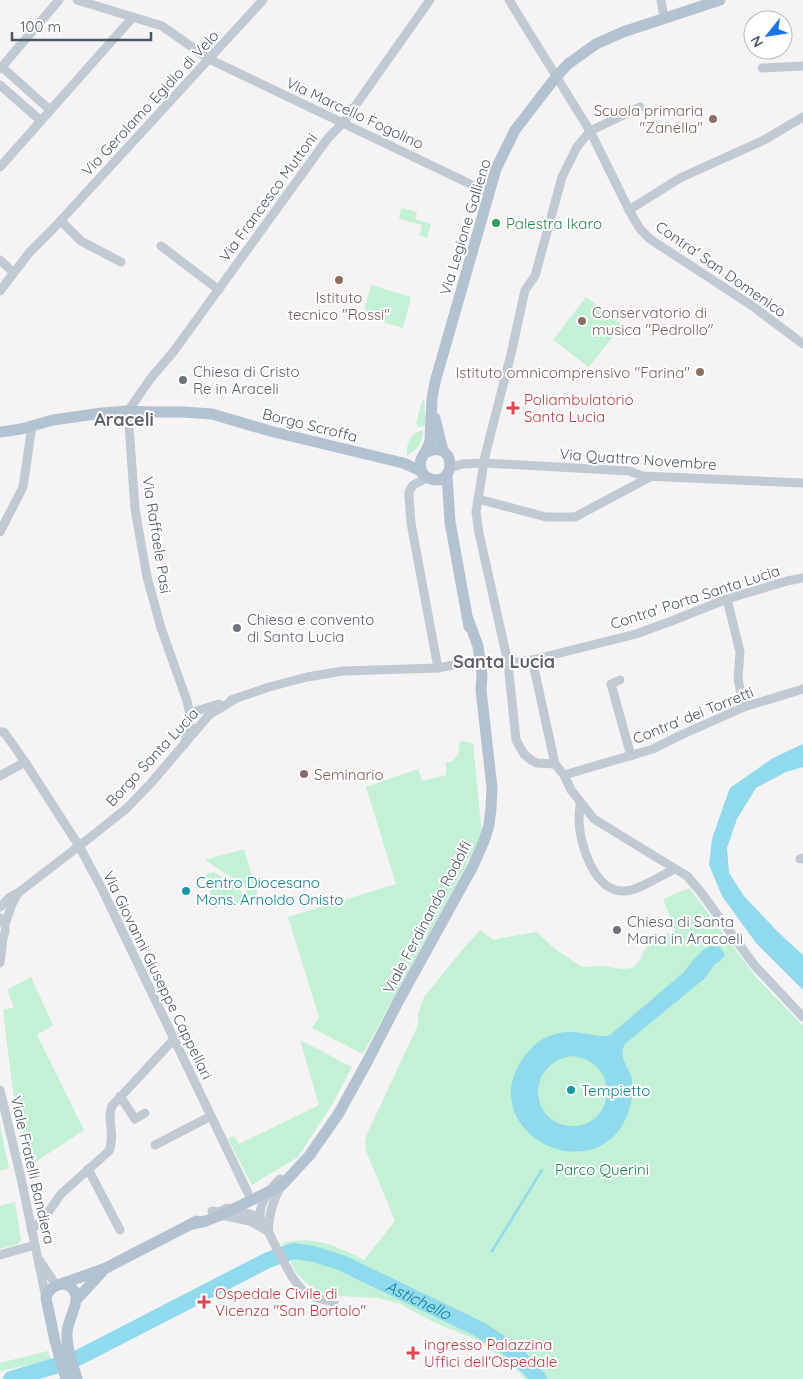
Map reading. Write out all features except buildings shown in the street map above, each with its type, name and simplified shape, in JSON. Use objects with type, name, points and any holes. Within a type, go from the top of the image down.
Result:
[{"type":"main road","name":"Via Legione Gallieno","points":[[423,455],[429,447],[435,382],[496,169],[515,130],[568,64],[596,44],[623,32],[720,0]]},
{"type":"main road","name":"Via Legione Gallieno","points":[[432,404],[446,453]]},
{"type":"main road","name":"Borgo Scroffa","points":[[0,432],[76,416],[128,411],[212,414],[270,431],[403,463],[427,476]]},
{"type":"main road","points":[[403,463],[430,450],[437,449],[446,453],[450,462],[448,471],[450,522]]},
{"type":"main road","points":[[423,455],[420,465],[441,495],[450,522],[476,676],[481,690]]},
{"type":"main road","points":[[427,476],[437,480],[442,478],[448,471]]},
{"type":"main road","name":"Viale Ferdinando Rodolfi","points":[[58,1284],[106,1268],[192,1224],[206,1221],[268,1192],[294,1172],[309,1156],[338,1112],[368,1062],[398,1002],[480,854],[489,825],[492,788],[481,690],[482,675],[478,646],[468,620]]},
{"type":"main road","name":"Viale Ferdinando Rodolfi","points":[[222,1212],[248,1193],[281,1182]]},
{"type":"main road","name":"Viale Ferdinando Rodolfi","points":[[75,1304],[106,1268]]},
{"type":"main road","points":[[58,1284],[49,1290],[47,1302],[55,1313],[70,1312],[75,1304]]},
{"type":"main road","name":"Viale Fratelli Bandiera","points":[[58,1284],[69,1286],[76,1296],[64,1352]]},
{"type":"main road","name":"Viale Fratelli Bandiera","points":[[47,1302],[71,1377]]},
{"type":"street","points":[[50,110],[1,68],[59,0]]},
{"type":"street","name":"Via Marcello Fogolino","points":[[80,0],[162,26],[209,59],[489,193]]},
{"type":"street","name":"Via Francesco Muttoni","points":[[128,411],[219,290],[328,138],[343,122],[430,0]]},
{"type":"street","name":"Contra' San Domenico","points":[[509,0],[590,131],[640,229],[650,239],[751,305],[803,344]]},
{"type":"street","points":[[661,0],[664,18]]},
{"type":"street","name":"Via Gerolamo Egidio di Velo","points":[[0,291],[28,253],[61,220],[259,2]]},
{"type":"street","points":[[0,167],[133,17]]},
{"type":"street","points":[[762,68],[803,66]]},
{"type":"street","points":[[0,85],[41,121]]},
{"type":"street","points":[[555,764],[537,764],[524,754],[514,734],[508,663],[476,512],[484,463],[525,290],[535,276],[562,177],[577,147],[590,131],[640,107]]},
{"type":"street","points":[[629,210],[680,178],[764,140],[803,117]]},
{"type":"street","points":[[61,220],[82,241],[121,262]]},
{"type":"street","points":[[161,246],[219,290]]},
{"type":"street","points":[[0,260],[13,272]]},
{"type":"street","name":"Via Raffaele Pasi","points":[[128,411],[135,509],[147,578],[161,628],[187,701],[190,716],[191,723],[184,745]]},
{"type":"street","points":[[0,532],[23,487],[32,426]]},
{"type":"street","name":"Via Quattro Novembre","points":[[446,453],[470,463]]},
{"type":"street","name":"Via Quattro Novembre","points":[[448,471],[456,465],[484,463],[629,471],[643,476],[803,484]]},
{"type":"street","points":[[629,471],[631,487]]},
{"type":"street","points":[[427,476],[413,485],[409,492],[409,502],[411,523],[438,668]]},
{"type":"street","points":[[478,499],[546,518],[575,517],[652,476]]},
{"type":"street","name":"Contra' Porta Santa Lucia","points":[[508,663],[532,660],[636,634],[727,598],[803,578]]},
{"type":"street","points":[[727,598],[740,652],[738,678],[744,706]]},
{"type":"street","name":"Borgo Santa Lucia","points":[[190,716],[269,687],[307,677],[343,671],[438,668],[474,661]]},
{"type":"street","points":[[534,668],[555,764],[564,775],[580,803],[594,819],[687,876],[755,966],[803,1017]]},
{"type":"street","points":[[620,680],[611,684],[631,756]]},
{"type":"street","name":"Contra' dei Torretti","points":[[564,775],[653,749],[744,706],[803,689]]},
{"type":"street","name":"Borgo Santa Lucia","points":[[0,907],[10,897],[18,893],[127,808],[209,715],[237,698]]},
{"type":"street","points":[[190,716],[193,720],[202,722]]},
{"type":"street","name":"Via Giovanni Giuseppe Cappellari","points":[[0,732],[4,732],[25,762],[79,846],[101,887],[248,1193]]},
{"type":"street","points":[[0,776],[25,762]]},
{"type":"street","points":[[580,803],[579,820],[583,847],[592,868],[599,879],[609,888],[624,891],[642,886],[671,871]]},
{"type":"street","name":"Borgo Santa Lucia","points":[[1,940],[5,934],[2,921],[18,893]]},
{"type":"street","points":[[0,963],[1,940]]},
{"type":"street","points":[[31,1229],[46,1216],[61,1194],[109,1151],[112,1143],[110,1112],[112,1106],[174,1039]]},
{"type":"street","name":"Viale Fratelli Bandiera","points":[[0,1090],[47,1302]]},
{"type":"street","points":[[120,1096],[135,1119],[145,1113]]},
{"type":"street","points":[[155,1145],[211,1116]]},
{"type":"street","points":[[88,1169],[120,1230]]},
{"type":"street","points":[[268,1232],[270,1213],[281,1182]]},
{"type":"street","points":[[260,1219],[263,1201],[268,1192]]},
{"type":"street","points":[[222,1212],[250,1221],[268,1232]]},
{"type":"street","points":[[222,1212],[255,1215],[260,1219],[295,1283],[307,1293],[334,1302]]},
{"type":"street","points":[[0,1255],[35,1245]]},
{"type":"street","name":"Viale Fratelli Bandiera","points":[[37,1256],[58,1284]]},
{"type":"green space","points":[[401,208],[417,212],[415,219],[431,224],[427,238],[419,235],[422,225],[399,219]]},
{"type":"green space","points":[[371,285],[411,297],[403,328],[363,316]]},
{"type":"green space","points":[[586,297],[622,325],[589,367],[553,340]]},
{"type":"green space","points":[[424,399],[426,426],[418,427],[416,424]]},
{"type":"green space","points":[[423,430],[419,446],[411,454],[407,455],[407,446],[410,439],[415,433]]},
{"type":"green space","points":[[460,741],[473,743],[482,835],[363,1054],[312,1028],[319,1017],[288,917],[396,884],[366,787],[418,769],[422,781],[446,775],[446,762],[452,762],[458,754]]},
{"type":"green space","points":[[244,849],[258,896],[249,899],[245,886],[205,860]]},
{"type":"green space","points":[[214,872],[240,888],[244,901],[215,908],[205,875]]},
{"type":"green space","name":"Parco Querini","points":[[689,888],[756,977],[803,1026],[803,1379],[525,1379],[489,1348],[470,1337],[433,1322],[400,1304],[379,1298],[337,1296],[320,1292],[305,1282],[295,1271],[282,1243],[315,1241],[325,1243],[364,1260],[395,1221],[366,1151],[365,1141],[367,1134],[418,1025],[418,1014],[424,997],[480,930],[494,940],[537,932],[555,949],[582,967],[632,968],[640,960],[655,935],[672,933],[675,929],[663,899]]},
{"type":"green space","points":[[31,977],[53,1025],[37,1035],[84,1130],[31,1165],[14,1100],[3,1010],[14,1007],[7,990]]},
{"type":"green space","points":[[300,1040],[352,1067],[333,1103],[298,1157],[252,1185],[228,1139],[234,1136],[239,1144],[319,1105]]},
{"type":"green space","points":[[0,1126],[9,1168],[0,1171]]},
{"type":"green space","points":[[15,1202],[21,1240],[18,1244],[0,1249],[0,1206]]},
{"type":"green space","points":[[48,1351],[51,1360],[0,1371],[0,1363]]},
{"type":"water","points":[[803,744],[803,767],[786,772],[756,788],[737,819],[727,848],[729,873],[744,896],[803,955],[803,990],[756,943],[722,896],[709,865],[712,839],[730,788],[773,758]]},
{"type":"water","points":[[711,946],[720,947],[725,955],[715,964],[704,979],[625,1044],[623,1048],[622,1052],[631,1076],[633,1090],[628,1113],[617,1133],[602,1145],[585,1151],[567,1151],[549,1146],[533,1137],[521,1124],[513,1107],[511,1088],[513,1078],[525,1055],[543,1039],[559,1033],[572,1032],[599,1036],[610,1035],[683,973],[703,950]],"holes":[[[573,1056],[589,1061],[600,1070],[606,1082],[607,1095],[603,1107],[596,1117],[585,1124],[570,1126],[556,1122],[546,1114],[540,1104],[538,1092],[540,1080],[547,1069],[558,1061]]]},
{"type":"waterway","points":[[492,1251],[542,1170]]},
{"type":"waterway","name":"Astichello","points":[[11,1379],[72,1361],[268,1260],[293,1251],[314,1254],[342,1263],[481,1330],[514,1352],[539,1379]]},
{"type":"place","name":"Scuola primaria \"Zanella\"","points":[[713,119]]},
{"type":"place","name":"Palestra Ikaro","points":[[496,223]]},
{"type":"place","name":"Istituto tecnico \"Rossi\"","points":[[339,280]]},
{"type":"place","name":"Conservatorio di musica \"Pedrollo\"","points":[[582,321]]},
{"type":"place","name":"Istituto omnicomprensivo \"Farina\"","points":[[700,372]]},
{"type":"place","name":"Chiesa di Cristo Re in Araceli","points":[[183,380]]},
{"type":"place","name":"Poliambulatorio Santa Lucia","points":[[513,408]]},
{"type":"place","name":"Chiesa e convento di Santa Lucia","points":[[237,628]]},
{"type":"place","name":"Seminario","points":[[304,774]]},
{"type":"place","name":"Centro Diocesano Mons. Arnoldo Onisto","points":[[186,891]]},
{"type":"place","name":"Chiesa di Santa Maria in Aracoeli","points":[[617,930]]},
{"type":"place","name":"Tempietto","points":[[571,1090]]},
{"type":"place","name":"Ospedale Civile di Vicenza \"San Bortolo\"","points":[[204,1302]]},
{"type":"place","name":"ingresso Palazzina Uffici dell'Ospedale","points":[[413,1353]]},
{"type":"district","name":"Araceli","points":[[124,419]]},
{"type":"district","name":"Santa Lucia","points":[[504,661]]}]
